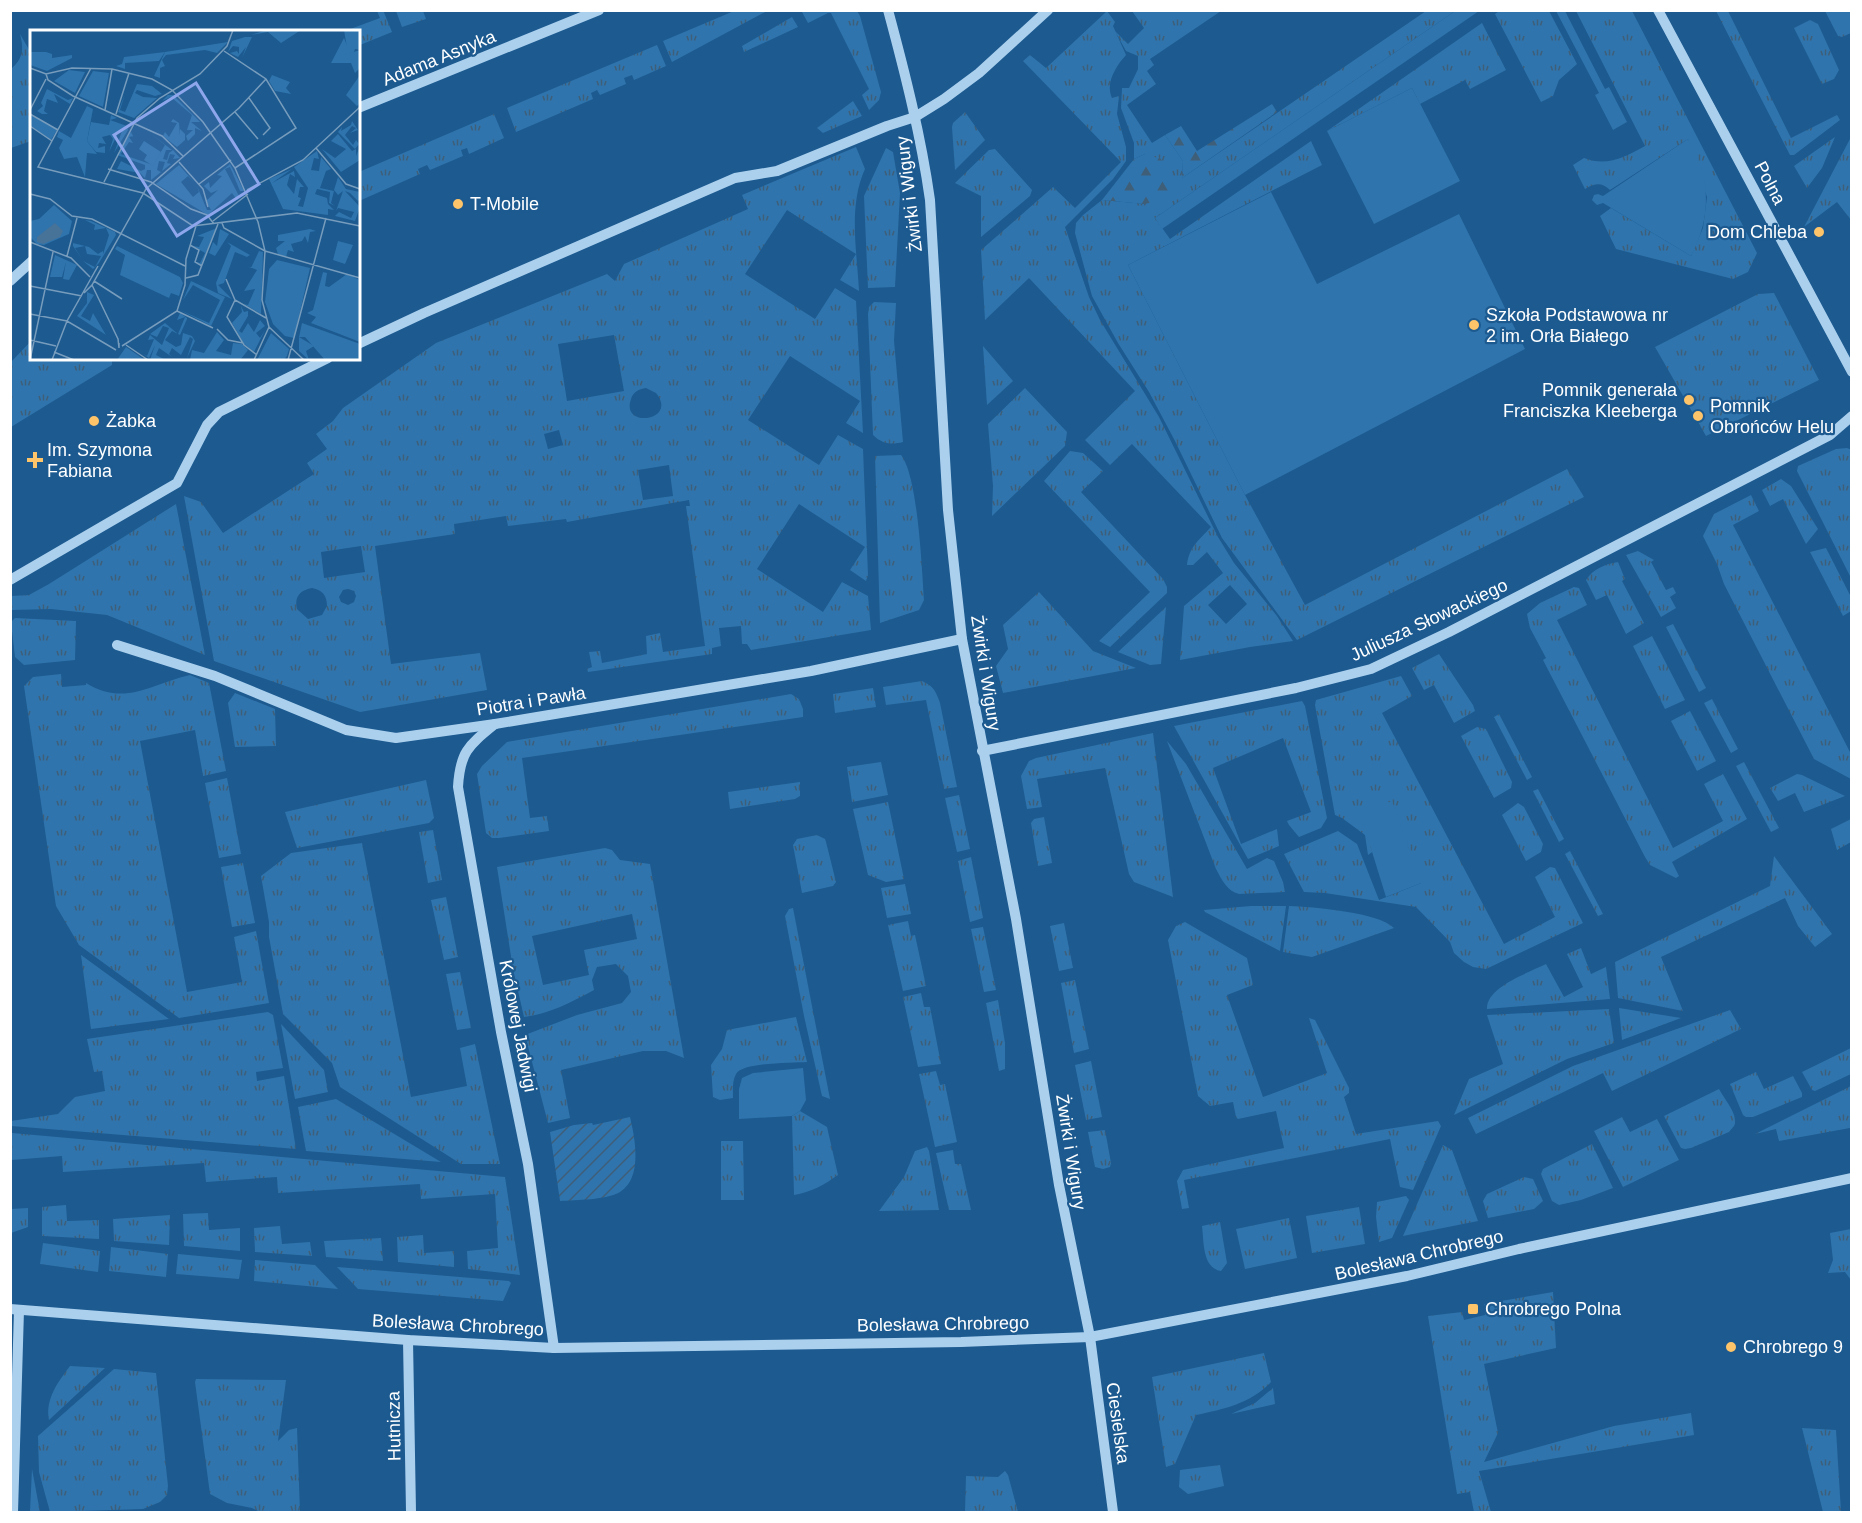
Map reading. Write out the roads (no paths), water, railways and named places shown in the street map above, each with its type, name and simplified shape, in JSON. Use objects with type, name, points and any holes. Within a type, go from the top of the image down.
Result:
[{"type":"street","name":"Adama Asnyka","points":[[360,107],[599,10]]},
{"type":"street","name":"Żwirki i Wigury","points":[[888,10],[924,157],[930,200],[948,510],[962,639],[1016,919],[1067,1229],[1090,1337]]},
{"type":"street","points":[[360,343],[432,309],[735,178],[777,171],[887,126],[915,117],[979,73],[1048,10]]},
{"type":"street","name":"Polna","points":[[1658,10],[1851,372]]},
{"type":"street","points":[[10,280],[30,263]]},
{"type":"street","points":[[10,580],[177,483],[207,425],[219,412],[324,360]]},
{"type":"street","name":"Juliusza Słowackiego","points":[[982,751],[1296,688],[1371,669],[1460,627],[1830,435],[1851,416]]},
{"type":"street","name":"Piotra i Pawła","points":[[117,645],[215,676],[321,722],[346,730],[396,738],[495,724],[812,671],[962,639]]},
{"type":"street","name":"Królowej Jadwigi","points":[[495,724],[465,752],[459,764],[458,787],[501,1032],[528,1164],[554,1348]]},
{"type":"street","name":"Bolesława Chrobrego","points":[[15,1309],[408,1340],[554,1348],[961,1342],[1090,1337],[1407,1276],[1520,1249],[1851,1178]]},
{"type":"street","points":[[13,1512],[15,1309]]},
{"type":"street","name":"Ciesielska","points":[[1090,1337],[1113,1512]]},
{"type":"street","name":"Hutnicza","points":[[408,1340],[411,1512]]},
{"type":"place","name":"T-Mobile","points":[[458,204]]},
{"type":"place","name":"Dom Chleba","points":[[1819,232]]},
{"type":"place","name":"Szkoła Podstawowa nr 2 im. Orła Białego","points":[[1474,325]]},
{"type":"place","name":"Pomnik generała Franciszka Kleeberga","points":[[1689,400]]},
{"type":"place","name":"Pomnik Obrońców Helu","points":[[1698,416]]},
{"type":"place","name":"Żabka","points":[[94,421]]},
{"type":"place","name":"Im. Szymona Fabiana","points":[[35,460]]},
{"type":"place","name":"Chrobrego Polna","points":[[1473,1309]]},
{"type":"place","name":"Chrobrego 9","points":[[1731,1347]]}]
